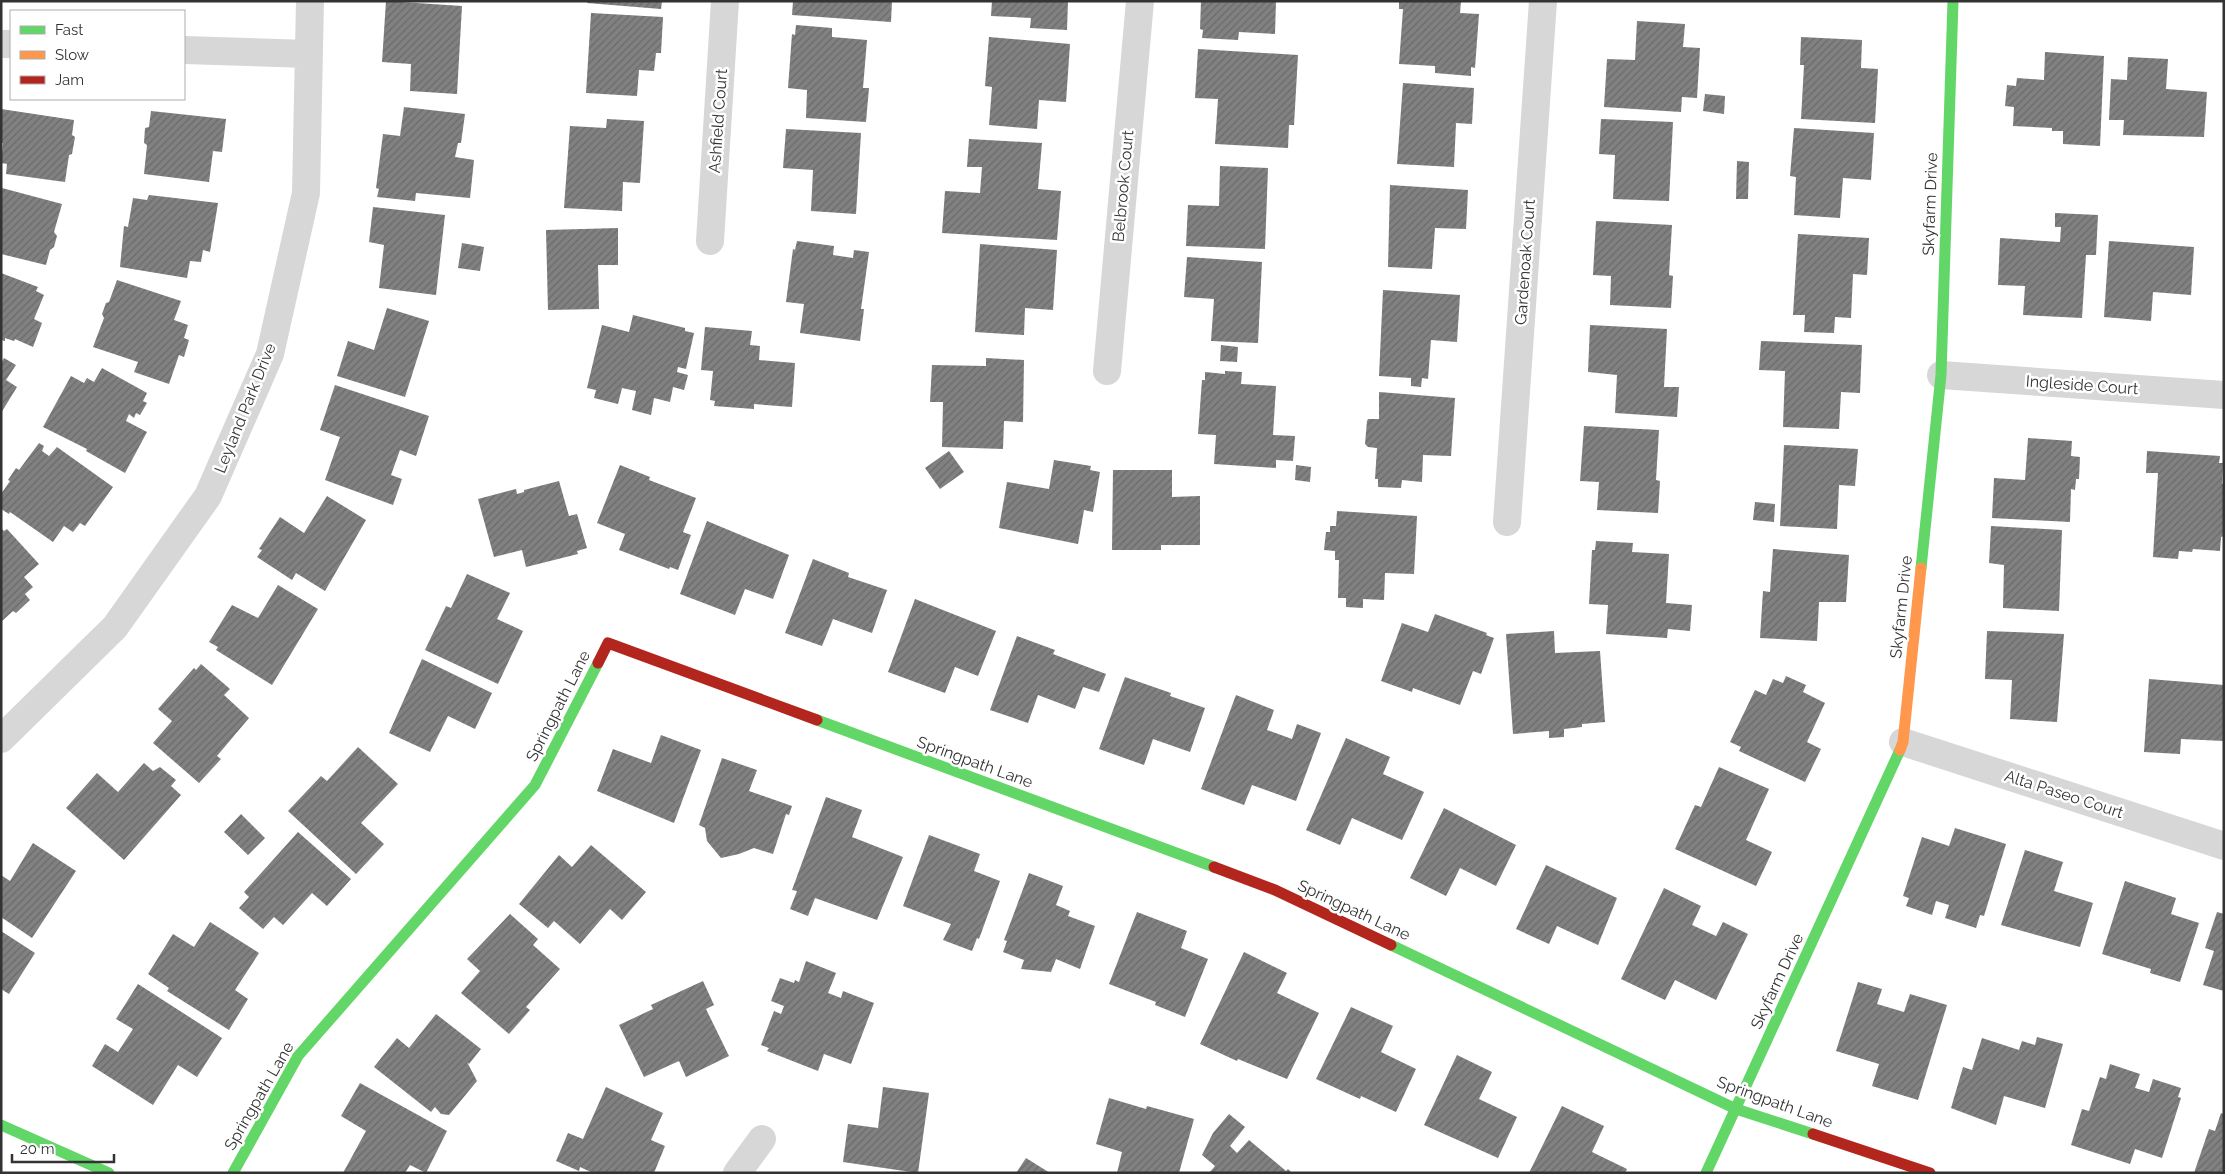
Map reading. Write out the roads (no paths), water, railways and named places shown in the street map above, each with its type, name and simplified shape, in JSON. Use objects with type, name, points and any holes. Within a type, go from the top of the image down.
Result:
[{"type":"street","name":"Leyland Park Drive","points":[[1,739],[115,627],[208,496],[270,354],[306,193],[310,1]]},
{"type":"street","name":"Ashfield Court","points":[[710,241],[725,1]]},
{"type":"street","name":"Belbrook Court","points":[[1107,371],[1140,1]]},
{"type":"street","name":"Gardenoak Court","points":[[1507,522],[1543,1]]},
{"type":"street","name":"Skyfarm Drive","points":[[1706,1173],[1903,742],[1941,375],[1953,1]]},
{"type":"street","points":[[185,50],[308,54]]},
{"type":"street","name":"Ingleside Court","points":[[1941,375],[2224,395]]},
{"type":"street","name":"Springpath Lane","points":[[233,1173],[298,1056],[535,785],[608,643],[1276,890],[1736,1108],[1930,1173]]},
{"type":"street","name":"Alta Paseo Court","points":[[1903,742],[2224,846]]},
{"type":"street","points":[[1,1126],[109,1173]]},
{"type":"street","points":[[737,1173],[762,1139]]}]
